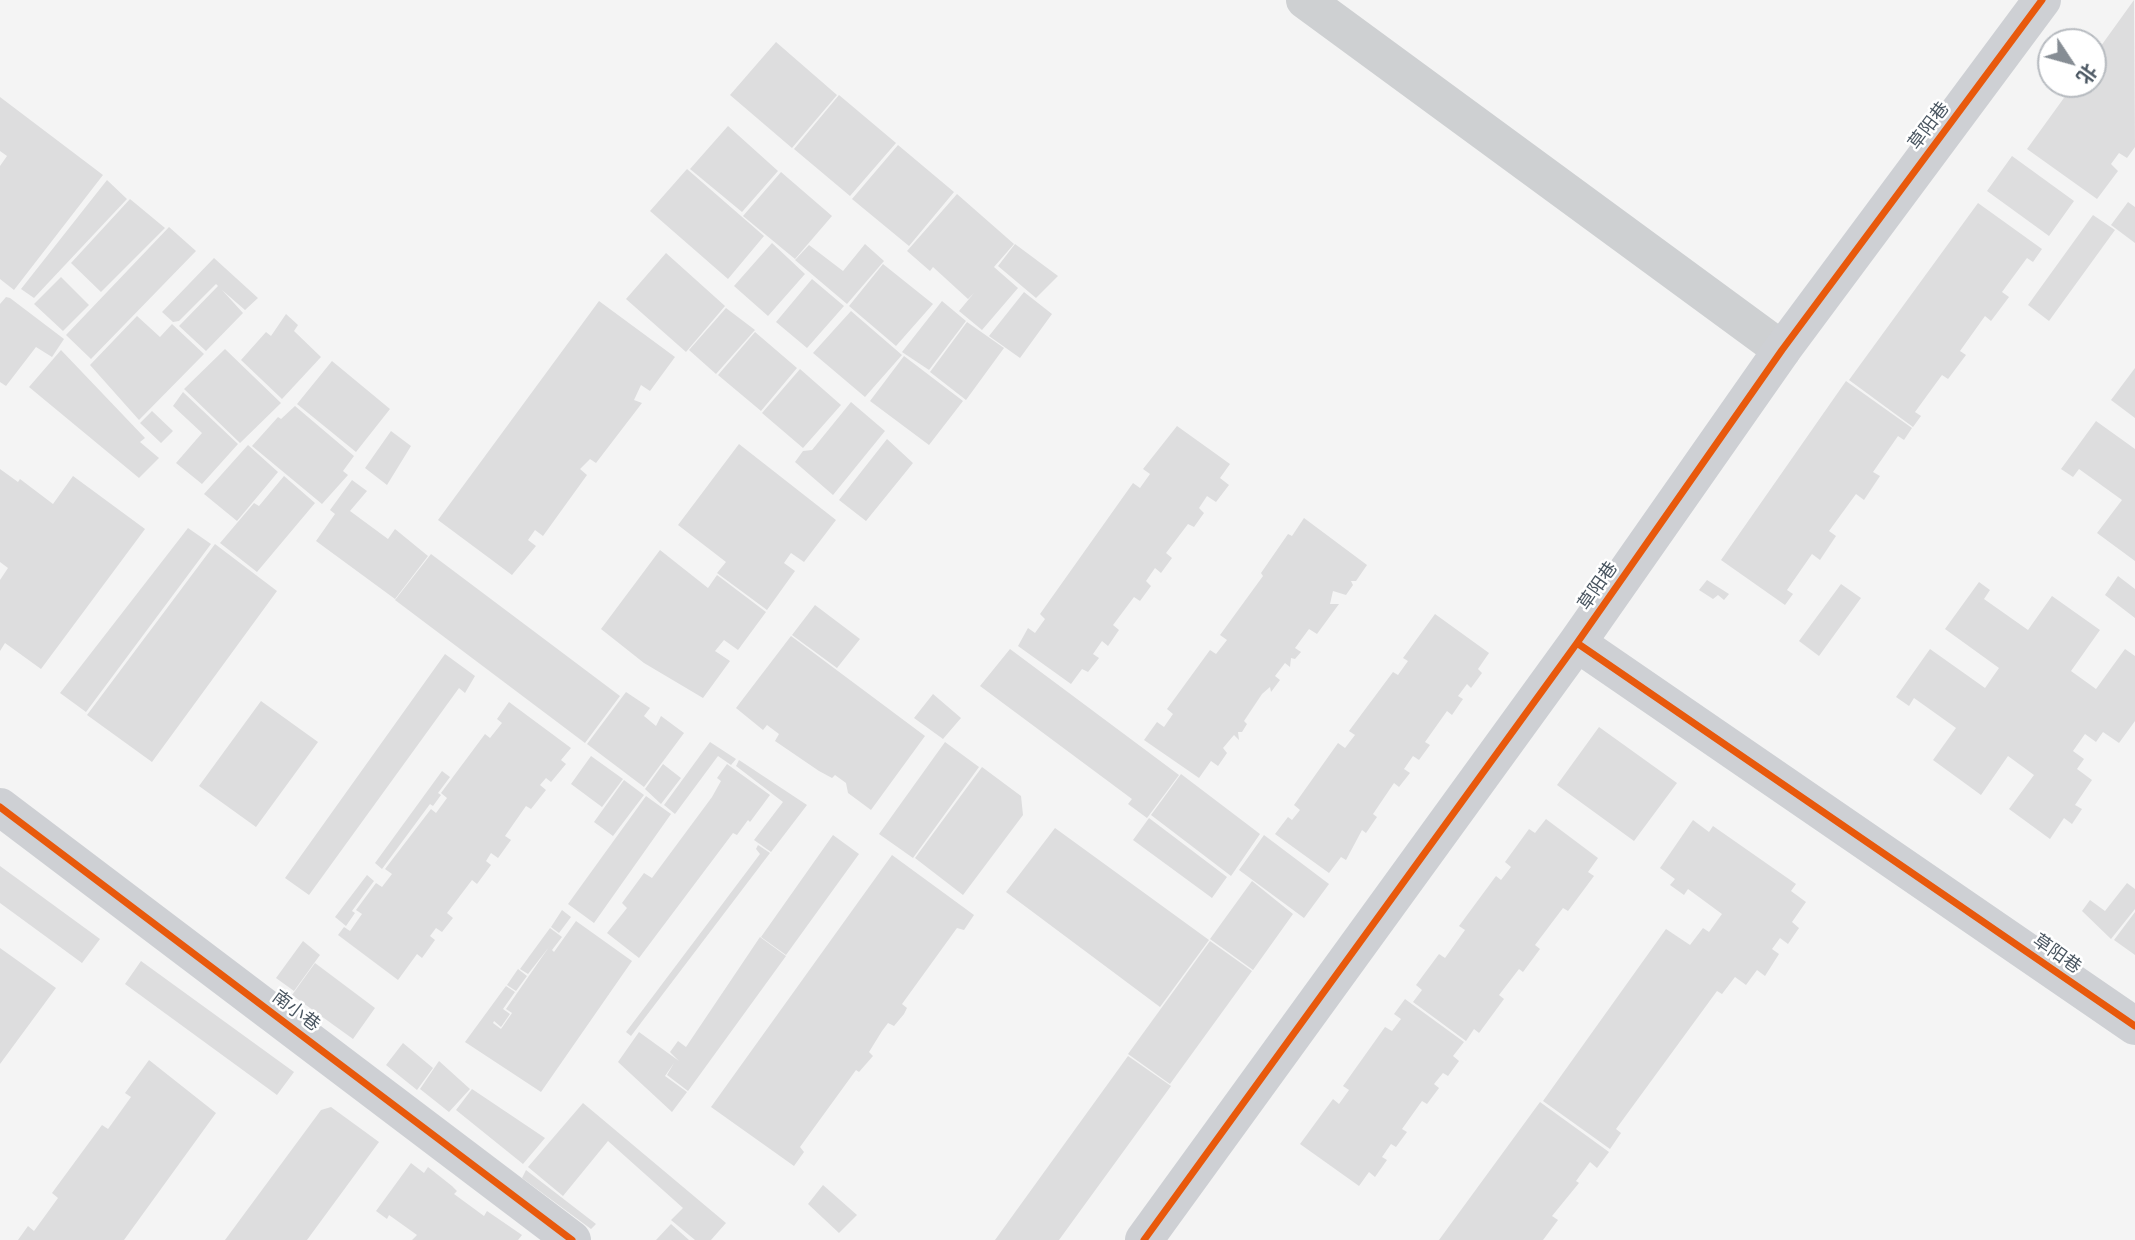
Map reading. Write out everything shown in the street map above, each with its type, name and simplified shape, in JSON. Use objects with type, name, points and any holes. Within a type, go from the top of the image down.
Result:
[{"type":"street","points":[[1305,0],[1782,350]]},
{"type":"street","name":"草阳巷","points":[[2042,0],[1782,350],[1577,643],[2135,1026]]},
{"type":"street","points":[[1144,1240],[1577,643]]},
{"type":"street","name":"南小巷","points":[[0,807],[572,1240]]},
{"type":"building","points":[[2134,0],[2135,147],[2127,158],[2119,153],[2111,164],[2118,171],[2097,199],[2027,149],[2064,98],[2107,98],[2107,38]]},
{"type":"building","points":[[776,42],[837,95],[792,148],[730,95]]},
{"type":"building","points":[[839,95],[896,143],[850,196],[794,149]]},
{"type":"building","points":[[0,97],[103,175],[14,290],[0,279],[0,166],[7,156],[0,151]]},
{"type":"building","points":[[728,126],[778,171],[742,212],[690,169]]},
{"type":"building","points":[[898,145],[954,192],[909,246],[852,199]]},
{"type":"building","points":[[2012,156],[2074,201],[2049,236],[1987,191]]},
{"type":"building","points":[[687,169],[764,236],[728,279],[650,211]]},
{"type":"building","points":[[781,172],[832,216],[795,259],[743,216]]},
{"type":"building","points":[[107,180],[127,199],[34,298],[21,289]]},
{"type":"building","points":[[957,194],[1014,244],[994,267],[1018,288],[982,330],[959,311],[974,293],[968,299],[933,267],[930,271],[907,251]]},
{"type":"building","points":[[130,199],[165,228],[101,292],[71,263]]},
{"type":"building","points":[[2128,202],[2135,207],[2135,243],[2111,225]]},
{"type":"building","points":[[1978,203],[2042,249],[2033,262],[2027,258],[2002,292],[2009,297],[1991,321],[1985,316],[1960,351],[1966,355],[1948,379],[1942,375],[1915,412],[1921,416],[1913,427],[1849,380]]},
{"type":"building","points":[[2093,215],[2115,230],[2049,321],[2028,305]]},
{"type":"building","points":[[169,227],[196,251],[91,359],[66,335]]},
{"type":"building","points":[[772,243],[805,274],[768,316],[734,286]]},
{"type":"building","points":[[865,244],[884,261],[847,304],[795,260],[809,245],[843,271]]},
{"type":"building","points":[[1015,244],[1058,276],[1036,298],[998,266]]},
{"type":"building","points":[[666,253],[725,306],[686,352],[626,299]]},
{"type":"building","points":[[214,258],[258,298],[245,310],[222,290],[243,313],[206,351],[179,326],[218,286],[216,284],[179,321],[173,322],[162,312]]},
{"type":"building","points":[[883,264],[933,304],[896,346],[849,306]]},
{"type":"building","points":[[61,277],[89,305],[63,331],[34,304]]},
{"type":"building","points":[[812,279],[844,306],[807,348],[776,322]]},
{"type":"building","points":[[1024,292],[1052,314],[1020,358],[989,336]]},
{"type":"building","points":[[6,297],[64,339],[52,357],[36,347],[6,386],[0,382],[0,304]]},
{"type":"building","points":[[599,301],[675,357],[650,391],[641,385],[634,400],[642,403],[596,463],[590,459],[580,469],[587,475],[543,536],[535,530],[528,540],[536,546],[512,575],[438,520]]},
{"type":"building","points":[[942,301],[966,321],[929,370],[902,352]]},
{"type":"building","points":[[726,308],[755,330],[716,374],[689,350]]},
{"type":"building","points":[[851,311],[902,355],[865,397],[813,353]]},
{"type":"building","points":[[286,314],[298,325],[294,331],[321,357],[282,399],[241,360],[266,332],[271,336]]},
{"type":"building","points":[[137,316],[160,337],[172,324],[204,354],[139,420],[90,365]]},
{"type":"building","points":[[967,322],[1004,348],[966,400],[930,372]]},
{"type":"building","points":[[755,332],[797,368],[761,411],[718,375]]},
{"type":"building","points":[[225,349],[281,403],[240,443],[184,389]]},
{"type":"building","points":[[61,350],[145,438],[140,442],[159,458],[139,478],[29,387]]},
{"type":"building","points":[[904,356],[963,401],[929,445],[870,401]]},
{"type":"building","points":[[332,361],[390,409],[356,452],[297,404]]},
{"type":"building","points":[[2135,368],[2135,418],[2111,400]]},
{"type":"building","points":[[800,369],[841,405],[803,448],[762,413]]},
{"type":"building","points":[[1846,381],[1912,428],[1904,440],[1898,436],[1873,472],[1880,476],[1864,500],[1856,494],[1829,531],[1836,536],[1820,560],[1812,554],[1787,590],[1793,594],[1785,605],[1721,560]]},
{"type":"building","points":[[183,392],[238,444],[202,484],[176,463],[202,433],[173,406]]},
{"type":"building","points":[[851,402],[885,431],[833,495],[795,462],[803,451],[812,450]]},
{"type":"building","points":[[295,406],[354,456],[343,471],[348,475],[322,504],[252,446],[278,417],[281,419]]},
{"type":"building","points":[[152,411],[173,431],[161,443],[140,423]]},
{"type":"building","points":[[2096,421],[2135,449],[2135,561],[2097,533],[2122,500],[2079,469],[2073,477],[2061,469]]},
{"type":"building","points":[[1177,426],[1230,464],[1220,478],[1229,485],[1216,502],[1207,496],[1199,508],[1204,513],[1194,527],[1188,524],[1166,553],[1172,558],[1161,573],[1155,568],[1146,581],[1151,586],[1140,601],[1134,597],[1113,625],[1119,630],[1108,646],[1102,641],[1093,654],[1099,658],[1088,672],[1082,669],[1071,684],[1018,646],[1028,628],[1035,633],[1045,619],[1040,614],[1133,483],[1140,488],[1150,474],[1143,469]]},
{"type":"building","points":[[391,431],[411,446],[387,485],[365,468]]},
{"type":"building","points":[[887,439],[913,463],[866,521],[839,500]]},
{"type":"building","points":[[739,444],[836,520],[804,562],[791,553],[784,563],[795,571],[767,610],[717,573],[726,562],[678,525]]},
{"type":"building","points":[[248,445],[278,472],[237,521],[204,494]]},
{"type":"building","points":[[0,469],[18,482],[20,479],[53,504],[73,476],[145,529],[41,669],[5,643],[0,651],[0,580],[8,568],[0,562]]},
{"type":"building","points":[[284,476],[315,503],[257,572],[220,543],[254,503],[259,506]]},
{"type":"building","points":[[352,480],[367,491],[350,511],[388,539],[395,529],[428,556],[395,599],[316,541],[335,514],[330,510]]},
{"type":"building","points":[[1304,518],[1367,565],[1356,581],[1351,581],[1353,585],[1346,595],[1333,591],[1330,604],[1339,604],[1317,634],[1309,629],[1295,648],[1301,652],[1295,659],[1291,658],[1290,667],[1285,663],[1275,676],[1280,680],[1271,692],[1270,687],[1262,694],[1244,721],[1247,724],[1242,732],[1238,732],[1239,740],[1234,735],[1223,748],[1227,753],[1218,766],[1211,761],[1199,778],[1144,740],[1157,722],[1164,727],[1173,714],[1167,709],[1210,650],[1216,654],[1227,640],[1220,635],[1263,576],[1261,573],[1288,534],[1292,536]]},
{"type":"building","points":[[188,528],[211,544],[86,712],[60,693]]},
{"type":"building","points":[[215,544],[277,591],[152,762],[87,715]]},
{"type":"building","points":[[660,550],[708,588],[717,575],[766,612],[738,650],[724,640],[715,651],[730,661],[703,698],[644,663],[601,629]]},
{"type":"building","points":[[431,554],[620,696],[585,743],[395,600]]},
{"type":"building","points":[[2118,576],[2135,589],[2135,618],[2105,595]]},
{"type":"building","points":[[1707,580],[1729,594],[1724,600],[1718,595],[1713,599],[1699,590]]},
{"type":"building","points":[[1979,582],[1990,590],[1984,599],[2028,630],[2052,596],[2100,630],[2071,671],[2096,689],[2125,649],[2135,656],[2135,721],[2119,743],[2103,732],[2096,742],[2085,734],[2073,751],[2084,759],[2077,769],[2092,780],[2075,805],[2082,809],[2072,824],[2064,818],[2050,839],[2009,809],[2034,775],[2008,756],[1981,795],[1933,760],[1956,728],[1914,698],[1909,706],[1896,697],[1930,649],[1985,688],[1999,668],[1945,629]]},
{"type":"building","points":[[1841,584],[1861,598],[1819,656],[1799,641]]},
{"type":"building","points":[[815,605],[860,639],[837,668],[792,635]]},
{"type":"building","points":[[1435,614],[1489,653],[1478,669],[1482,673],[1471,688],[1467,684],[1458,696],[1463,699],[1452,715],[1447,711],[1425,742],[1430,745],[1419,760],[1413,756],[1404,769],[1410,773],[1399,787],[1394,783],[1373,814],[1377,817],[1366,833],[1362,830],[1346,860],[1341,857],[1329,873],[1275,834],[1288,817],[1292,820],[1300,810],[1294,805],[1338,743],[1345,748],[1355,735],[1349,731],[1393,672],[1398,675],[1408,661],[1403,658]]},
{"type":"building","points":[[791,636],[925,736],[871,810],[848,793],[846,783],[835,775],[832,778],[819,771],[775,741],[779,734],[767,725],[763,730],[736,708]]},
{"type":"building","points":[[1010,649],[1179,775],[1147,818],[1128,804],[1132,799],[980,686]]},
{"type":"building","points":[[445,654],[475,676],[465,693],[459,688],[309,895],[285,878]]},
{"type":"building","points":[[626,692],[650,708],[644,716],[656,726],[661,716],[684,733],[644,787],[587,744]]},
{"type":"building","points":[[933,694],[961,718],[943,739],[914,718]]},
{"type":"building","points":[[261,701],[318,742],[256,827],[199,786]]},
{"type":"building","points":[[509,702],[571,748],[561,760],[566,764],[551,782],[546,778],[540,785],[546,790],[531,809],[526,806],[505,836],[511,840],[498,858],[491,853],[486,861],[491,865],[477,884],[472,880],[447,913],[453,918],[442,932],[436,928],[430,936],[435,940],[422,958],[417,954],[398,980],[338,935],[344,927],[350,931],[362,914],[356,910],[376,883],[382,887],[392,874],[385,869],[431,809],[436,813],[447,798],[441,793],[485,734],[490,738],[502,723],[497,719]]},
{"type":"building","points":[[1599,727],[1677,783],[1634,841],[1557,785]]},
{"type":"building","points":[[710,742],[736,759],[731,765],[718,756],[675,814],[664,805]]},
{"type":"building","points":[[945,742],[979,767],[913,858],[879,834]]},
{"type":"building","points":[[591,756],[623,779],[602,807],[571,784]]},
{"type":"building","points":[[739,760],[807,805],[771,852],[754,840],[783,802],[736,766]]},
{"type":"building","points":[[663,764],[681,778],[661,804],[645,789]]},
{"type":"building","points":[[727,764],[770,795],[750,822],[748,820],[737,835],[733,833],[639,958],[607,933],[627,908],[622,903],[644,873],[652,878],[712,797],[721,781],[717,778]]},
{"type":"building","points":[[982,767],[1021,796],[1023,815],[963,895],[915,858]]},
{"type":"building","points":[[442,771],[450,777],[438,793],[441,795],[433,806],[430,804],[382,869],[375,863]]},
{"type":"building","points":[[1181,774],[1260,834],[1231,876],[1151,815]]},
{"type":"building","points":[[624,780],[644,795],[613,836],[594,822]]},
{"type":"building","points":[[646,796],[671,814],[594,923],[568,904]]},
{"type":"building","points":[[1149,818],[1227,877],[1212,898],[1133,840]]},
{"type":"building","points":[[1546,819],[1598,858],[1588,872],[1594,876],[1568,911],[1563,908],[1535,945],[1540,949],[1523,972],[1519,969],[1499,995],[1504,999],[1479,1033],[1474,1029],[1466,1041],[1413,1002],[1422,990],[1416,985],[1439,954],[1445,958],[1465,930],[1459,926],[1496,876],[1501,880],[1511,867],[1505,862],[1529,829],[1535,833]]},
{"type":"building","points":[[1693,820],[1709,832],[1713,826],[1796,884],[1791,891],[1806,902],[1792,922],[1799,928],[1788,944],[1780,938],[1772,949],[1779,954],[1765,976],[1757,970],[1746,985],[1735,977],[1722,994],[1717,991],[1616,1129],[1621,1133],[1610,1149],[1543,1101],[1666,929],[1690,945],[1703,928],[1709,932],[1722,914],[1688,889],[1684,895],[1670,885],[1675,879],[1660,868]]},
{"type":"building","points":[[1055,828],[1209,940],[1160,1007],[1006,892]]},
{"type":"building","points":[[833,835],[859,854],[786,955],[761,937]]},
{"type":"building","points":[[1264,835],[1329,884],[1304,918],[1239,870]]},
{"type":"building","points":[[758,845],[770,853],[631,1036],[626,1032],[760,854],[756,849]]},
{"type":"building","points":[[892,855],[974,915],[964,930],[957,928],[902,1004],[907,1008],[904,1014],[894,1026],[888,1023],[882,1031],[869,1052],[873,1056],[859,1072],[856,1070],[800,1147],[804,1152],[794,1166],[711,1107]]},
{"type":"building","points":[[0,866],[100,939],[82,963],[0,903]]},
{"type":"building","points":[[367,875],[374,881],[352,911],[355,913],[346,926],[335,917]]},
{"type":"building","points":[[1252,881],[1293,914],[1253,970],[1210,939]]},
{"type":"building","points":[[2127,883],[2135,889],[2135,909],[2111,939],[2082,911],[2090,900],[2105,911]]},
{"type":"building","points":[[562,910],[571,917],[559,933],[551,927]]},
{"type":"building","points":[[2135,912],[2135,955],[2114,940]]},
{"type":"building","points":[[576,921],[632,961],[541,1092],[465,1042],[506,986],[515,992],[503,1009],[510,1014],[501,1027],[494,1021],[493,1023],[501,1029],[512,1013],[506,1009],[549,947],[528,974],[520,969],[550,928],[562,937],[552,950],[554,952]]},
{"type":"building","points":[[760,937],[786,956],[688,1091],[667,1075],[674,1063],[665,1076],[687,1092],[672,1112],[618,1062],[639,1032],[679,1061],[670,1052],[678,1041],[686,1047]]},
{"type":"building","points":[[303,941],[320,955],[294,991],[276,978]]},
{"type":"building","points":[[1210,941],[1252,971],[1170,1084],[1128,1054]]},
{"type":"building","points":[[0,948],[56,988],[0,1064]]},
{"type":"building","points":[[141,961],[294,1072],[277,1095],[125,984]]},
{"type":"building","points":[[315,963],[375,1008],[353,1039],[292,995]]},
{"type":"building","points":[[518,969],[527,976],[516,991],[507,985]]},
{"type":"building","points":[[1405,999],[1464,1042],[1453,1056],[1459,1061],[1448,1076],[1443,1073],[1434,1084],[1439,1088],[1427,1104],[1422,1101],[1402,1129],[1407,1132],[1396,1147],[1391,1144],[1382,1157],[1387,1160],[1375,1177],[1369,1172],[1359,1186],[1300,1144],[1333,1099],[1339,1104],[1349,1090],[1343,1086],[1385,1027],[1392,1031],[1401,1019],[1394,1014]]},
{"type":"building","points":[[403,1043],[433,1068],[417,1090],[386,1065]]},
{"type":"building","points":[[1128,1056],[1171,1086],[1059,1240],[995,1240]]},
{"type":"building","points":[[149,1060],[216,1113],[124,1240],[18,1240],[28,1226],[34,1231],[58,1198],[52,1193],[102,1125],[108,1129],[131,1097],[125,1093]]},
{"type":"building","points":[[439,1061],[470,1089],[449,1112],[420,1089]]},
{"type":"building","points":[[472,1089],[545,1138],[523,1164],[456,1110]]},
{"type":"building","points":[[1540,1102],[1609,1152],[1597,1168],[1590,1162],[1576,1181],[1579,1183],[1552,1216],[1558,1220],[1543,1240],[1439,1240]]},
{"type":"building","points":[[583,1103],[726,1223],[711,1240],[695,1240],[671,1220],[683,1208],[608,1141],[563,1196],[528,1167]]},
{"type":"building","points":[[331,1107],[379,1142],[307,1240],[225,1240],[321,1110]]},
{"type":"building","points":[[411,1163],[424,1173],[428,1167],[457,1191],[454,1194],[484,1216],[487,1211],[522,1235],[518,1240],[412,1240],[417,1235],[389,1215],[387,1219],[376,1211]]},
{"type":"building","points":[[526,1170],[596,1224],[591,1229],[522,1178]]},
{"type":"building","points":[[823,1185],[857,1215],[839,1233],[808,1204]]},
{"type":"building","points":[[671,1224],[689,1240],[656,1240]]},
{"type":"cycle path","points":[[2042,0],[1782,350],[1577,643],[2135,1026]]},
{"type":"cycle path","points":[[1144,1240],[1577,643]]},
{"type":"cycle path","points":[[0,807],[572,1240]]}]
